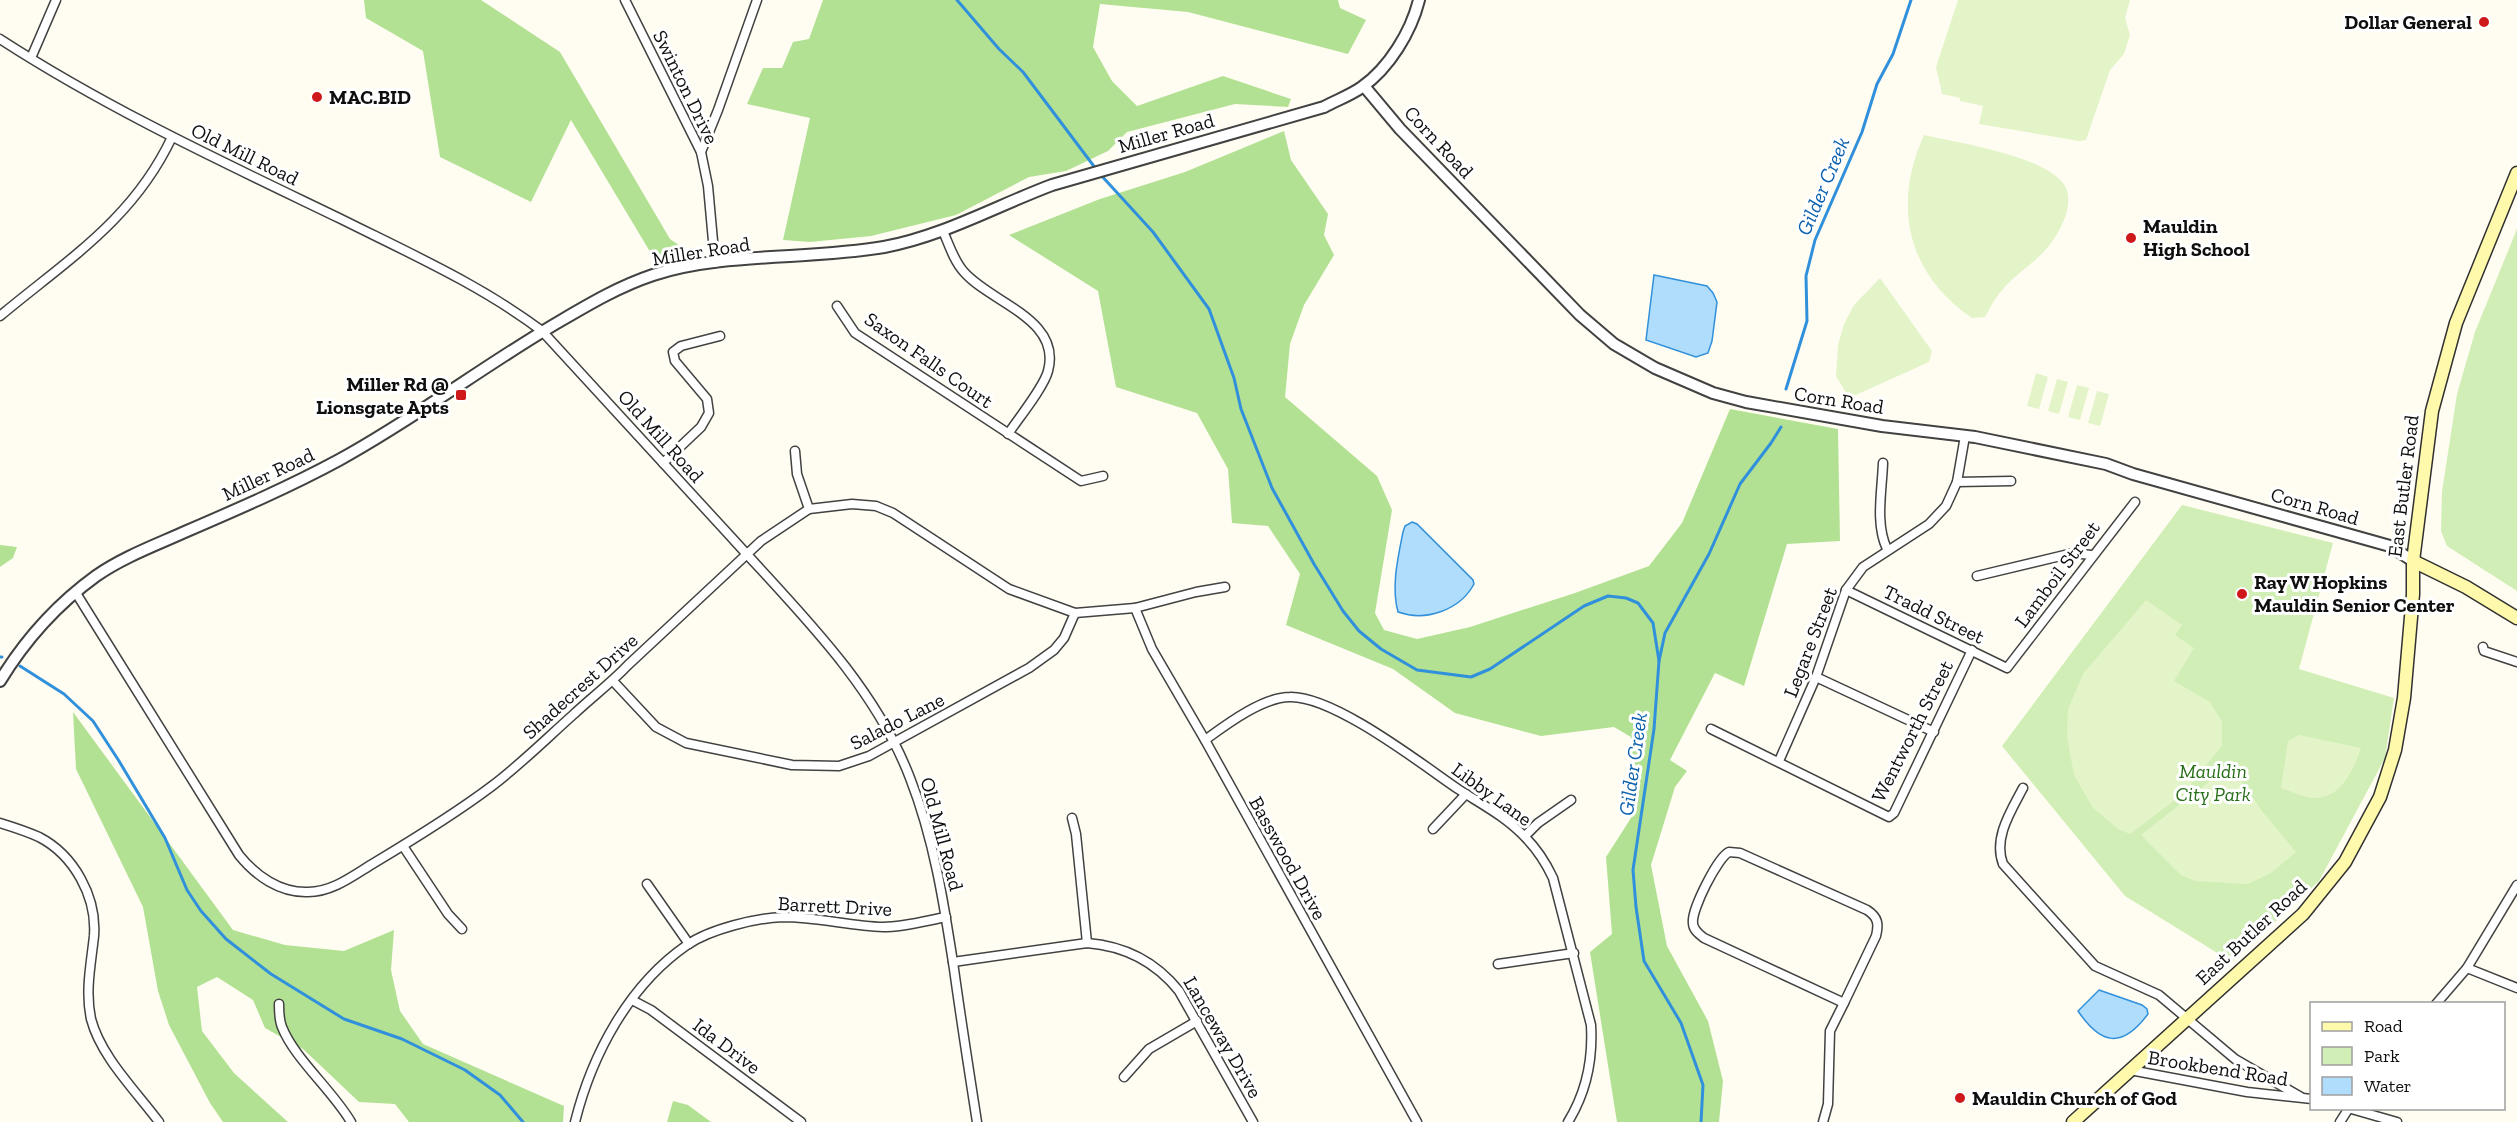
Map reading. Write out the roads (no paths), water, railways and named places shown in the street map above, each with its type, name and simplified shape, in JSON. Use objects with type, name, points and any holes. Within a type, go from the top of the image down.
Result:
[{"type":"main road","name":"East Butler Road","points":[[2073,1122],[2185,1018],[2303,914],[2339,871],[2369,820],[2390,772],[2402,709],[2413,594],[2413,561],[2432,411],[2441,371],[2468,290],[2517,173]]},
{"type":"main road","points":[[2413,561],[2440,573],[2517,618]]},
{"type":"street","points":[[31,58],[56,0]]},
{"type":"street","name":"Swinton Drive","points":[[625,0],[700,152],[708,186],[715,263]]},
{"type":"street","points":[[700,152],[718,110],[757,0]]},
{"type":"street","name":"Miller Road","points":[[0,681],[34,632],[56,608],[95,576],[131,556],[284,489],[339,460],[542,331],[603,296],[635,281],[679,268],[881,247],[943,231],[1009,201],[1099,171],[1324,106],[1364,86],[1382,69],[1400,43],[1419,0]]},
{"type":"street","name":"Old Mill Road","points":[[0,39],[172,137],[390,243],[512,308],[542,331],[747,555],[856,681],[878,714],[909,776],[924,818],[946,917],[977,1122]]},
{"type":"street","name":"Corn Road","points":[[1364,86],[1400,129],[1580,315],[1614,344],[1682,381],[1746,402],[1882,426],[1965,436],[2106,464],[2133,474],[2390,546],[2413,561]]},
{"type":"street","points":[[0,316],[89,245],[122,214],[154,172],[172,137]]},
{"type":"street","points":[[943,231],[954,257],[964,272],[1026,317],[1045,338],[1049,362],[1047,374],[1008,434]]},
{"type":"street","name":"Saxon Falls Court","points":[[837,306],[855,333],[1081,482],[1103,476]]},
{"type":"street","points":[[663,463],[701,427],[709,414],[707,399],[675,361],[674,352],[681,346],[720,336]]},
{"type":"street","name":"Legare Street","points":[[1779,761],[1816,677],[1846,590],[1863,567],[1887,549],[1929,524],[1946,506],[1958,482],[1965,436]]},
{"type":"street","points":[[795,451],[797,474],[809,509]]},
{"type":"street","points":[[1883,463],[1881,525],[1882,538],[1887,549]]},
{"type":"street","points":[[1958,482],[2011,481]]},
{"type":"street","name":"Lamboil Street","points":[[2007,668],[2091,555],[2135,502]]},
{"type":"street","name":"Shadecrest Drive","points":[[76,593],[232,846],[257,874],[287,890],[317,891],[338,884],[403,846],[493,785],[594,695],[613,681],[761,542],[809,509],[852,504],[876,506],[893,513],[1009,589],[1075,613],[1135,608],[1225,587]]},
{"type":"street","points":[[1977,576],[2073,552],[2091,555]]},
{"type":"street","name":"Tradd Street","points":[[1846,590],[2007,668]]},
{"type":"street","name":"Basswood Drive","points":[[1135,608],[1152,649],[1417,1122]]},
{"type":"street","name":"Salado Lane","points":[[613,681],[663,732],[679,740],[702,748],[792,765],[826,767],[861,760],[994,689],[1048,656],[1064,638],[1075,613]]},
{"type":"street","points":[[2483,647],[2484,651],[2517,662]]},
{"type":"street","name":"Wentworth Street","points":[[1779,761],[1889,817],[1934,732],[1972,650]]},
{"type":"street","points":[[1816,677],[1934,732]]},
{"type":"street","name":"Libby Lane","points":[[1205,740],[1268,702],[1277,698],[1297,697],[1339,712],[1361,723],[1493,810],[1525,836],[1554,878],[1589,1010],[1592,1044],[1586,1081],[1569,1122]]},
{"type":"street","points":[[1711,729],[1779,761]]},
{"type":"street","name":"Brookbend Road","points":[[2023,788],[2003,829],[2000,843],[2003,864],[2096,966],[2159,995],[2235,1059],[2301,1097]]},
{"type":"street","points":[[1433,829],[1466,794]]},
{"type":"street","points":[[1525,836],[1538,823],[1571,800]]},
{"type":"street","points":[[1072,818],[1076,834],[1087,943]]},
{"type":"street","points":[[0,823],[21,829],[50,844],[69,863],[87,889],[94,917],[88,994],[92,1020],[97,1036],[111,1058],[159,1122]]},
{"type":"street","points":[[403,846],[448,914],[462,929]]},
{"type":"street","points":[[1823,1122],[1828,1104],[1830,1032],[1844,1004],[1876,936],[1878,926],[1876,917],[1867,910],[1740,853],[1729,852],[1724,855],[1716,865],[1693,920],[1694,929],[1698,934],[1844,1004]]},
{"type":"street","points":[[646,884],[689,944]]},
{"type":"street","points":[[2438,1002],[2468,968],[2517,885]]},
{"type":"street","name":"Barrett Drive","points":[[574,1122],[610,1033],[647,981],[689,944],[726,929],[766,919],[798,917],[885,927],[946,917]]},
{"type":"street","name":"Lanceway Drive","points":[[953,962],[1087,943],[1120,948],[1158,968],[1179,991],[1253,1122]]},
{"type":"street","points":[[1498,964],[1574,953]]},
{"type":"street","points":[[2468,968],[2517,988]]},
{"type":"street","name":"Ida Drive","points":[[632,1000],[651,1010],[801,1122]]},
{"type":"street","points":[[279,1004],[281,1025],[293,1046],[332,1094],[351,1122]]},
{"type":"street","points":[[1124,1077],[1149,1049],[1197,1021]]},
{"type":"street","name":"Brookbend Road","points":[[2130,1070],[2247,1092],[2310,1099]]},
{"type":"street","points":[[2352,1110],[2397,1122]]},
{"type":"water","points":[[1654,275],[1707,286],[1713,293],[1717,302],[1712,341],[1708,353],[1696,357],[1646,340]]},
{"type":"water","points":[[1412,522],[1417,524],[1473,580],[1474,584],[1460,601],[1441,612],[1420,616],[1398,612],[1395,592],[1396,572],[1403,532],[1405,526]]},
{"type":"water","points":[[2099,990],[2142,1005],[2147,1009],[2148,1014],[2129,1033],[2112,1038],[2103,1036],[2095,1031],[2078,1011]]},
{"type":"waterway","points":[[957,0],[999,49],[1023,72],[1096,169]]},
{"type":"waterway","name":"Gilder Creek","points":[[1786,389],[1807,321],[1806,276],[1815,240],[1862,132],[1877,84],[1893,54],[1911,0]]},
{"type":"waterway","points":[[1100,174],[1153,232],[1209,309],[1234,378],[1241,409],[1272,488],[1314,564],[1343,611],[1359,631],[1381,649],[1417,670],[1471,677],[1490,669],[1584,606],[1608,596],[1626,598],[1638,603],[1653,623],[1659,661]]},
{"type":"waterway","name":"Gilder Creek","points":[[1701,1122],[1703,1085],[1681,1023],[1644,961],[1633,870],[1654,729],[1659,661],[1665,633],[1709,554],[1740,484],[1781,427]]},
{"type":"waterway","points":[[20,666],[64,694],[93,721],[165,838],[187,890],[201,911],[226,939],[271,974],[344,1019],[402,1039],[465,1070],[500,1095],[523,1122]]},
{"type":"place","name":"Dollar General","points":[[2484,22]]},
{"type":"place","name":"MAC.BID","points":[[317,97]]},
{"type":"place","name":"Mauldin High School","points":[[2131,238]]},
{"type":"place","name":"Miller Rd @ Lionsgate Apts","points":[[461,395]]},
{"type":"place","name":"Ray W Hopkins Mauldin Senior Center","points":[[2242,594]]},
{"type":"place","name":"Mauldin Church of God","points":[[1960,1098]]},
{"type":"park label","name":"Mauldin City Park","points":[[2213,782]]}]
